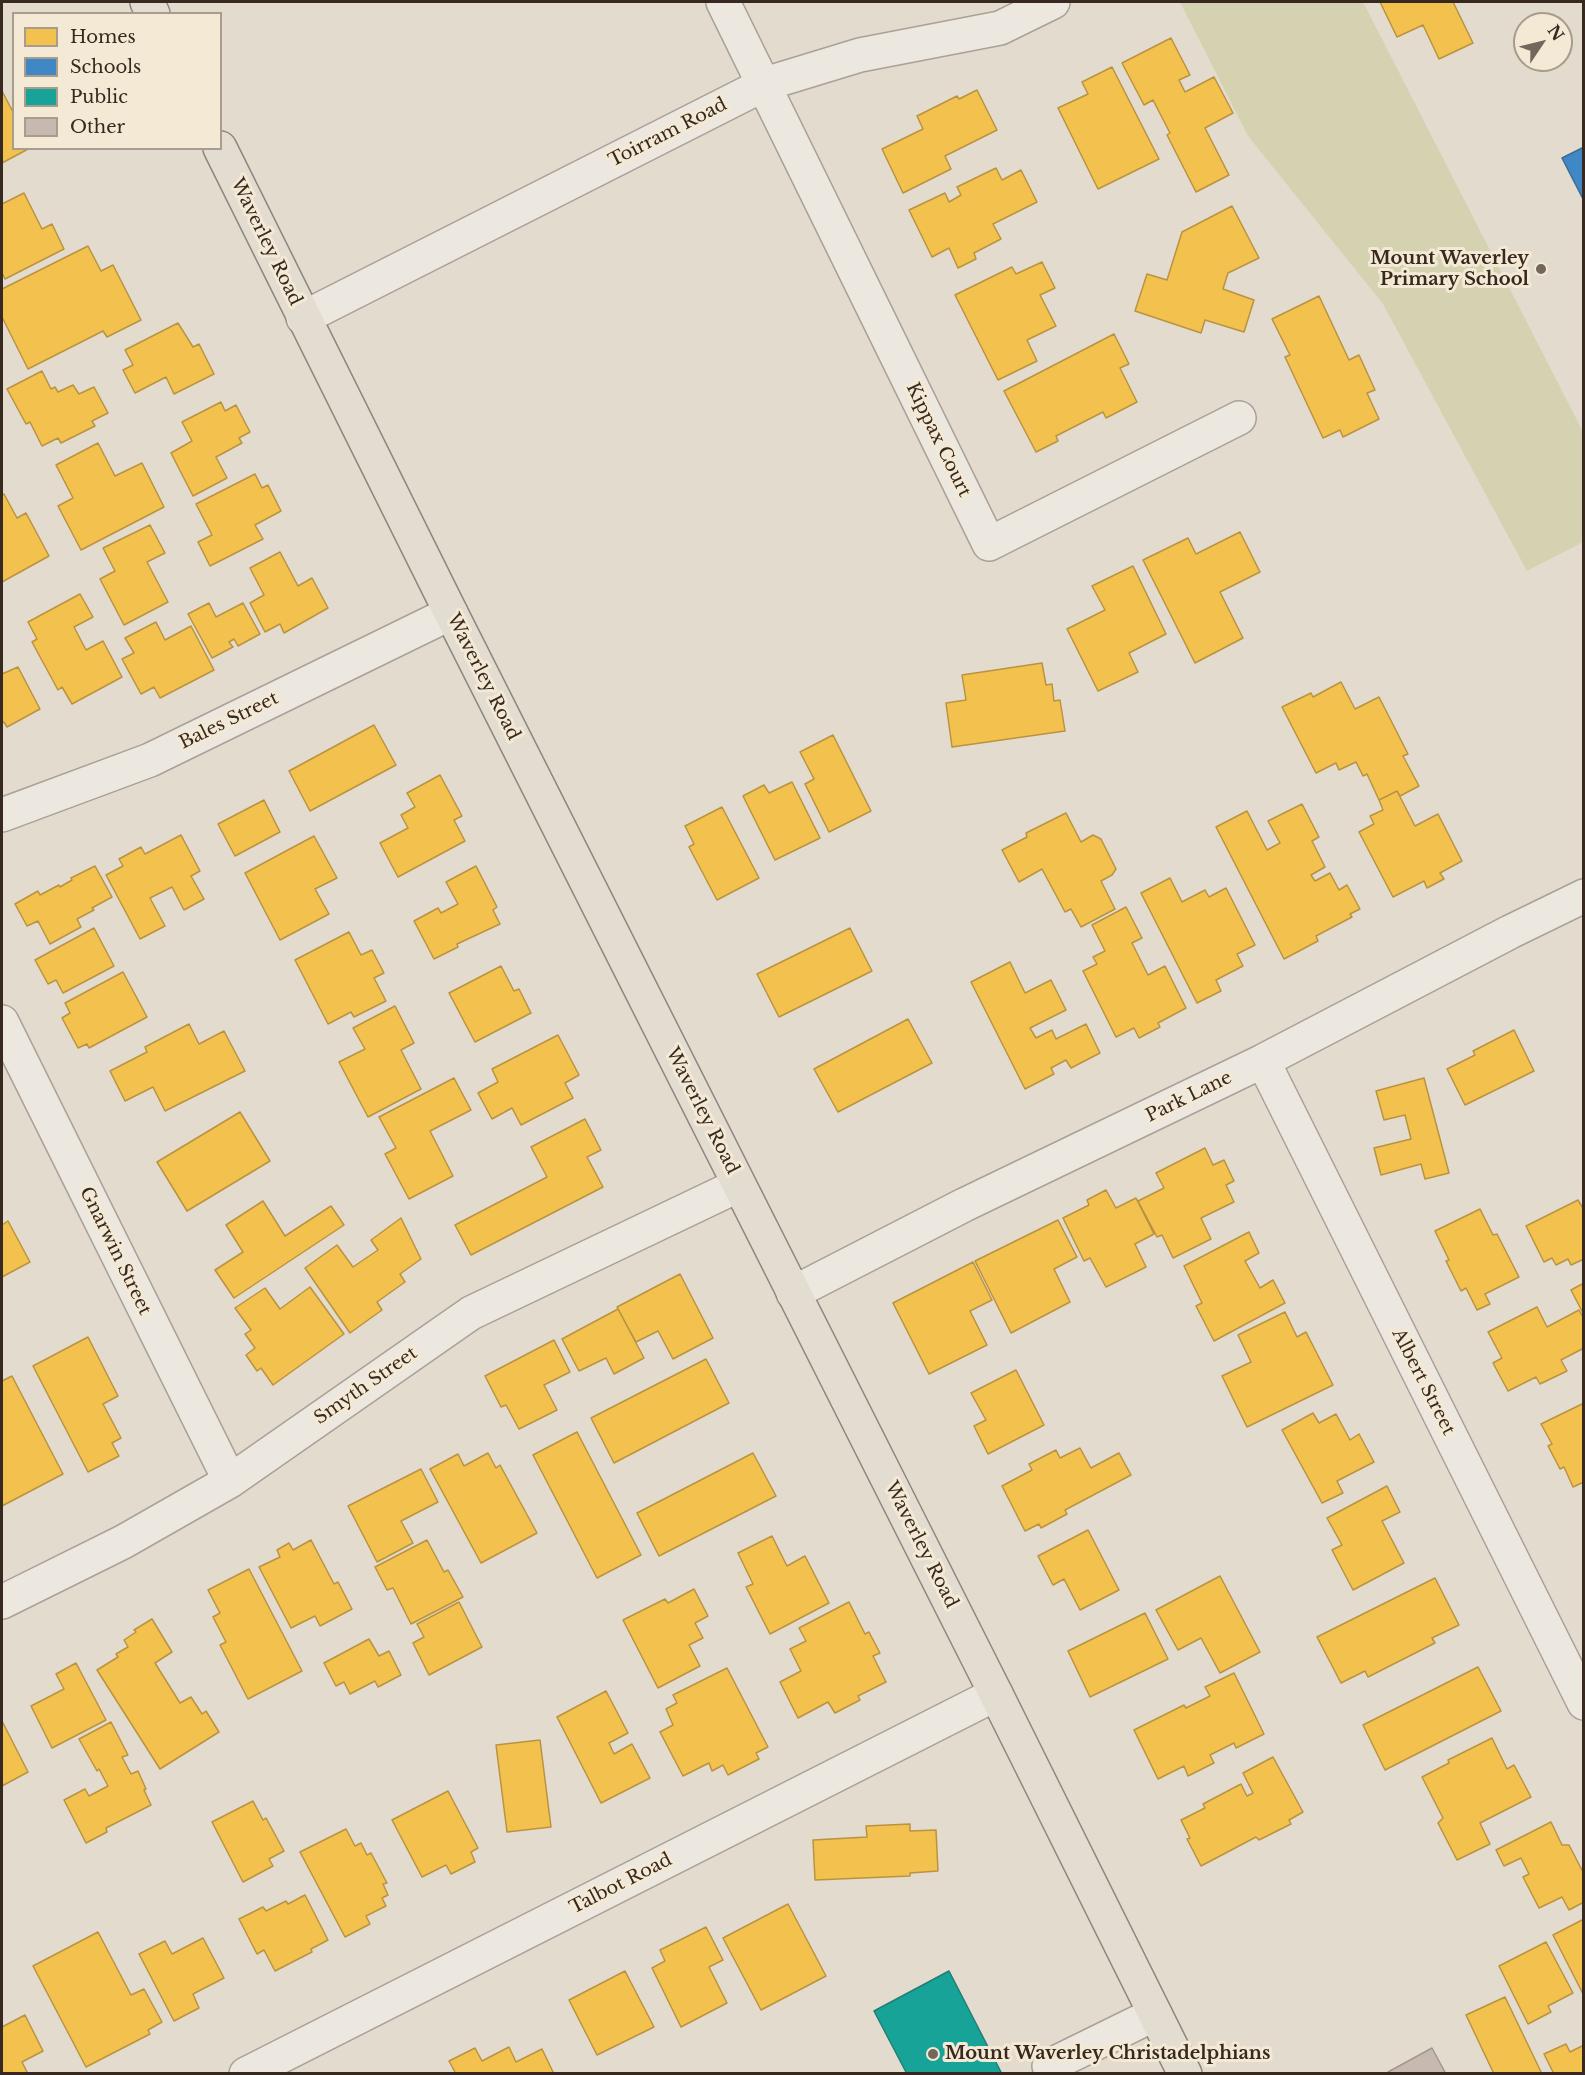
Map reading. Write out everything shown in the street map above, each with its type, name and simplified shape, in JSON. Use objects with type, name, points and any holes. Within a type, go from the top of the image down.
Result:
[{"type":"main road","name":"Waverley Road","points":[[221,150],[303,318],[1185,2073]]},
{"type":"street","points":[[723,2],[765,84]]},
{"type":"street","name":"Toirram Road","points":[[303,318],[765,84],[860,55],[1000,28],[1053,2]]},
{"type":"street","name":"Kippax Court","points":[[765,84],[988,544],[1239,418]]},
{"type":"street","name":"Bales Street","points":[[2,815],[150,760],[451,613]]},
{"type":"street","name":"Park Lane","points":[[793,1293],[964,1205],[1263,1061],[1584,896]]},
{"type":"street","name":"Gnarwin Street","points":[[2,1022],[230,1480]]},
{"type":"street","name":"Albert Street","points":[[1263,1061],[1584,1703]]},
{"type":"street","name":"Smyth Street","points":[[2,1602],[123,1542],[230,1480],[471,1313],[739,1185]]},
{"type":"street","name":"Talbot Road","points":[[263,2070],[996,1694]]},
{"type":"street","points":[[1049,2066],[1155,2014]]},
{"type":"shaded area","points":[[1180,2],[1363,2],[1583,432],[1583,542],[1527,571],[1383,304],[1248,136]]},
{"type":"building: Homes","points":[[1380,2],[1453,2],[1473,43],[1439,59],[1423,25],[1397,37]]},
{"type":"building: Homes","points":[[1171,38],[1190,75],[1179,80],[1185,92],[1214,77],[1233,113],[1205,128],[1229,175],[1196,192],[1167,135],[1170,133],[1153,100],[1144,105],[1122,63]]},
{"type":"building: Homes","points":[[1112,67],[1159,159],[1098,189],[1058,108],[1088,94],[1082,82]]},
{"type":"building: Homes","points":[[977,90],[997,130],[945,156],[951,169],[903,193],[882,149],[923,129],[917,116],[957,96],[959,99]]},
{"type":"building: Homes","points":[[2,91],[12,110],[12,150],[26,150],[2,163]]},
{"type":"building: Homes","points":[[996,168],[1002,180],[1021,170],[1037,202],[993,224],[1001,239],[974,253],[976,259],[958,268],[949,248],[932,257],[909,210],[945,193],[949,202],[961,195],[957,187]]},
{"type":"building: Homes","points":[[24,193],[42,229],[52,224],[64,249],[5,279],[2,273],[2,204]]},
{"type":"building: Homes","points":[[1232,206],[1259,258],[1228,273],[1223,289],[1254,300],[1244,332],[1205,320],[1201,333],[1135,311],[1147,274],[1167,280],[1182,232]]},
{"type":"building: Homes","points":[[88,246],[101,271],[113,265],[141,320],[107,337],[103,331],[28,369],[2,317],[2,289]]},
{"type":"building: Homes","points":[[1042,262],[1055,288],[1040,295],[1056,326],[1027,340],[1037,361],[998,380],[955,295],[1012,267],[1016,274]]},
{"type":"building: Homes","points":[[1319,296],[1349,360],[1359,355],[1375,390],[1367,393],[1379,419],[1343,437],[1340,430],[1323,438],[1285,357],[1290,355],[1272,319]]},
{"type":"building: Homes","points":[[178,323],[193,347],[199,344],[214,374],[174,394],[166,377],[135,393],[123,370],[133,365],[125,350]]},
{"type":"building: Homes","points":[[1114,334],[1129,364],[1120,368],[1137,402],[1106,418],[1103,412],[1056,436],[1058,441],[1036,452],[1004,391]]},
{"type":"building: Homes","points":[[42,371],[51,389],[55,387],[58,392],[73,385],[79,394],[94,387],[108,413],[92,421],[95,426],[61,443],[58,438],[42,446],[30,422],[26,424],[7,389]]},
{"type":"building: Homes","points":[[221,402],[225,411],[236,405],[250,432],[239,438],[242,443],[216,457],[227,478],[193,496],[171,453],[192,441],[182,422]]},
{"type":"building: Homes","points":[[98,443],[115,476],[142,463],[164,507],[81,550],[58,506],[73,498],[56,465]]},
{"type":"building: Homes","points":[[255,474],[262,488],[268,485],[281,511],[255,525],[263,539],[210,566],[198,542],[212,535],[196,504]]},
{"type":"building: Homes","points":[[4,494],[17,518],[26,513],[49,556],[2,582],[2,495]]},
{"type":"building: Homes","points":[[150,525],[165,553],[147,562],[168,602],[124,625],[100,579],[115,571],[103,548]]},
{"type":"building: Homes","points":[[1240,532],[1260,572],[1220,592],[1243,638],[1195,663],[1143,560],[1188,538],[1196,554]]},
{"type":"building: Homes","points":[[280,552],[298,586],[312,578],[328,608],[284,633],[280,624],[265,632],[250,603],[264,595],[250,568]]},
{"type":"building: Homes","points":[[1133,566],[1166,634],[1129,653],[1138,672],[1098,691],[1067,629],[1105,610],[1092,586]]},
{"type":"building: Homes","points":[[80,594],[93,617],[74,627],[86,650],[103,641],[122,677],[72,704],[62,687],[58,690],[32,642],[37,639],[28,622]]},
{"type":"building: Homes","points":[[209,603],[216,617],[243,603],[260,634],[238,646],[234,639],[229,642],[233,647],[212,658],[188,614]]},
{"type":"building: Homes","points":[[156,622],[165,640],[191,626],[214,670],[160,698],[154,687],[141,694],[122,659],[134,653],[125,638]]},
{"type":"building: Homes","points":[[1042,663],[1046,685],[1052,684],[1054,701],[1060,700],[1065,731],[952,747],[946,703],[966,700],[962,675]]},
{"type":"building: Homes","points":[[18,667],[40,709],[7,727],[4,722],[2,723],[2,674]]},
{"type":"building: Homes","points":[[1341,682],[1355,709],[1379,697],[1408,754],[1403,756],[1419,786],[1400,796],[1397,791],[1379,800],[1367,774],[1363,776],[1356,762],[1339,770],[1336,763],[1316,773],[1282,707],[1311,693],[1313,697]]},
{"type":"building: Homes","points":[[374,725],[396,765],[310,811],[289,771]]},
{"type":"building: Homes","points":[[833,735],[871,811],[829,832],[805,784],[814,779],[800,752]]},
{"type":"building: Homes","points":[[440,775],[462,816],[454,820],[465,841],[398,877],[380,843],[408,828],[401,815],[415,807],[407,793]]},
{"type":"building: Homes","points":[[792,782],[820,838],[775,860],[743,796],[764,785],[769,793]]},
{"type":"building: Homes","points":[[1397,791],[1415,826],[1438,814],[1462,861],[1440,873],[1444,879],[1427,888],[1424,881],[1393,897],[1359,832],[1374,824],[1370,816],[1383,810],[1379,800]]},
{"type":"building: Homes","points":[[264,800],[280,832],[235,856],[218,824]]},
{"type":"building: Homes","points":[[1302,804],[1319,837],[1312,841],[1325,867],[1311,875],[1315,881],[1330,873],[1339,890],[1347,885],[1360,909],[1350,914],[1352,917],[1316,936],[1318,941],[1284,959],[1216,827],[1247,811],[1267,850],[1280,843],[1268,821]]},
{"type":"building: Homes","points":[[722,807],[759,878],[717,900],[689,847],[694,844],[685,826]]},
{"type":"building: Homes","points":[[1066,813],[1081,842],[1093,835],[1101,839],[1116,869],[1112,875],[1101,881],[1115,909],[1081,927],[1071,909],[1065,912],[1042,869],[1019,882],[1002,850],[1027,837],[1026,833]]},
{"type":"building: Homes","points":[[181,835],[200,871],[191,876],[204,899],[184,910],[172,887],[150,898],[165,926],[140,939],[106,875],[123,866],[119,859],[141,847],[145,854]]},
{"type":"building: Homes","points":[[314,836],[337,878],[315,889],[329,914],[280,940],[245,873]]},
{"type":"building: Homes","points":[[95,866],[112,897],[77,919],[81,927],[50,944],[38,921],[27,926],[15,904],[38,891],[40,895],[59,885],[60,887],[72,880],[71,878]]},
{"type":"building: Homes","points":[[476,866],[497,907],[493,910],[500,924],[457,944],[458,947],[434,959],[414,921],[438,908],[441,913],[458,904],[446,882]]},
{"type":"building: Homes","points":[[1170,878],[1182,902],[1205,890],[1209,897],[1226,888],[1255,945],[1237,954],[1243,966],[1216,980],[1221,991],[1197,1003],[1141,893]]},
{"type":"building: Homes","points":[[1126,907],[1142,938],[1132,943],[1148,975],[1165,966],[1186,1008],[1158,1023],[1160,1027],[1139,1038],[1134,1028],[1116,1037],[1083,971],[1097,964],[1093,957],[1105,951],[1092,925]]},
{"type":"building: Homes","points":[[94,928],[114,966],[63,993],[56,980],[48,984],[35,960]]},
{"type":"building: Homes","points":[[850,928],[872,971],[779,1017],[757,974]]},
{"type":"building: Homes","points":[[349,932],[361,955],[372,950],[384,973],[374,978],[386,1001],[354,1017],[351,1012],[328,1024],[295,960]]},
{"type":"building: Homes","points":[[1010,962],[1025,993],[1051,980],[1066,1010],[1030,1028],[1036,1038],[1052,1030],[1056,1039],[1086,1024],[1100,1053],[1071,1068],[1066,1060],[1051,1068],[1054,1074],[1025,1089],[971,982]]},
{"type":"building: Homes","points":[[501,966],[514,991],[519,989],[531,1013],[475,1042],[449,993]]},
{"type":"building: Homes","points":[[123,972],[147,1017],[89,1048],[87,1044],[78,1048],[62,1018],[70,1013],[65,1003]]},
{"type":"building: Homes","points":[[395,1006],[414,1043],[401,1050],[421,1089],[368,1117],[339,1062],[365,1049],[353,1028]]},
{"type":"building: Homes","points":[[908,1019],[932,1063],[838,1112],[814,1069]]},
{"type":"building: Homes","points":[[189,1024],[199,1044],[224,1031],[245,1071],[165,1111],[153,1087],[125,1101],[110,1071],[147,1052],[145,1047]]},
{"type":"building: Homes","points":[[1514,1030],[1534,1071],[1465,1105],[1447,1069],[1475,1055],[1473,1051]]},
{"type":"building: Homes","points":[[558,1035],[579,1075],[565,1083],[573,1098],[521,1125],[512,1108],[492,1119],[478,1093],[498,1082],[492,1069]]},
{"type":"building: Homes","points":[[454,1078],[471,1110],[430,1131],[453,1176],[409,1199],[385,1154],[396,1148],[379,1117]]},
{"type":"building: Homes","points":[[1424,1078],[1449,1173],[1425,1179],[1421,1164],[1381,1175],[1374,1148],[1411,1139],[1405,1115],[1384,1120],[1376,1091]]},
{"type":"building: Homes","points":[[240,1112],[270,1161],[187,1211],[157,1162]]},
{"type":"building: Homes","points":[[585,1119],[601,1150],[587,1157],[603,1187],[471,1255],[455,1225],[547,1177],[531,1147]]},
{"type":"building: Homes","points":[[1205,1148],[1213,1165],[1224,1160],[1234,1181],[1226,1185],[1234,1202],[1201,1218],[1211,1239],[1173,1258],[1162,1235],[1157,1237],[1138,1201],[1164,1188],[1156,1173]]},
{"type":"building: Homes","points":[[1106,1190],[1116,1208],[1136,1198],[1154,1234],[1135,1244],[1146,1267],[1106,1287],[1090,1258],[1084,1261],[1063,1218],[1089,1205],[1087,1200]]},
{"type":"building: Homes","points":[[1578,1200],[1584,1210],[1584,1259],[1571,1265],[1568,1259],[1556,1265],[1552,1258],[1544,1262],[1526,1226]]},
{"type":"building: Homes","points":[[263,1201],[285,1236],[331,1206],[344,1225],[234,1298],[215,1270],[243,1252],[226,1225]]},
{"type":"building: Homes","points":[[1480,1209],[1493,1235],[1497,1234],[1519,1277],[1485,1294],[1490,1304],[1477,1310],[1466,1288],[1461,1291],[1446,1261],[1449,1260],[1435,1231]]},
{"type":"building: Homes","points":[[401,1218],[421,1259],[400,1274],[405,1282],[377,1302],[382,1310],[350,1333],[305,1268],[337,1245],[353,1267],[378,1250],[371,1240]]},
{"type":"building: Homes","points":[[1058,1220],[1077,1257],[1054,1269],[1070,1302],[1011,1333],[975,1261]]},
{"type":"building: Homes","points":[[8,1221],[30,1262],[2,1277],[2,1225]]},
{"type":"building: Homes","points":[[1249,1232],[1259,1253],[1245,1261],[1260,1288],[1273,1280],[1285,1303],[1214,1341],[1196,1306],[1202,1303],[1184,1266]]},
{"type":"building: Homes","points":[[973,1262],[992,1300],[970,1311],[987,1345],[929,1374],[893,1303]]},
{"type":"building: Homes","points":[[680,1274],[713,1338],[673,1359],[658,1331],[636,1342],[617,1307]]},
{"type":"building: Homes","points":[[1584,1283],[1584,1315],[1571,1290]]},
{"type":"building: Homes","points":[[310,1287],[344,1334],[273,1385],[261,1368],[257,1371],[246,1355],[255,1348],[245,1334],[251,1330],[235,1308],[265,1288],[280,1309]]},
{"type":"building: Homes","points":[[1537,1307],[1547,1327],[1579,1310],[1584,1319],[1584,1348],[1561,1360],[1567,1371],[1540,1384],[1536,1377],[1508,1391],[1493,1363],[1502,1358],[1488,1332]]},
{"type":"building: Homes","points":[[618,1309],[644,1358],[614,1374],[606,1358],[579,1371],[562,1339]]},
{"type":"building: Homes","points":[[1285,1312],[1297,1337],[1306,1332],[1333,1385],[1247,1427],[1222,1376],[1251,1362],[1238,1335]]},
{"type":"building: Homes","points":[[88,1337],[118,1396],[103,1404],[121,1438],[112,1443],[119,1456],[88,1472],[33,1366]]},
{"type":"building: Homes","points":[[554,1340],[570,1372],[544,1385],[557,1410],[519,1429],[506,1405],[501,1407],[485,1376]]},
{"type":"building: Homes","points":[[706,1359],[729,1403],[614,1463],[591,1418]]},
{"type":"building: Homes","points":[[1016,1370],[1044,1425],[988,1454],[974,1426],[986,1420],[971,1393]]},
{"type":"building: Homes","points":[[12,1376],[63,1474],[2,1506],[2,1381]]},
{"type":"building: Homes","points":[[1582,1404],[1584,1407],[1584,1482],[1573,1487],[1564,1467],[1560,1469],[1548,1446],[1552,1444],[1541,1424]]},
{"type":"building: Homes","points":[[1313,1413],[1319,1423],[1336,1414],[1350,1440],[1359,1434],[1374,1462],[1337,1481],[1343,1493],[1322,1503],[1282,1430]]},
{"type":"building: Homes","points":[[577,1432],[641,1555],[597,1578],[533,1455]]},
{"type":"building: Homes","points":[[1080,1448],[1091,1468],[1119,1453],[1131,1475],[1065,1510],[1067,1514],[1041,1528],[1039,1524],[1025,1531],[1002,1486],[1032,1470],[1029,1464],[1056,1450],[1060,1458]]},
{"type":"building: Homes","points":[[488,1453],[496,1468],[500,1465],[537,1533],[481,1563],[430,1469],[458,1454],[464,1466]]},
{"type":"building: Homes","points":[[753,1453],[776,1496],[659,1556],[637,1513]]},
{"type":"building: Homes","points":[[421,1469],[438,1502],[401,1521],[413,1543],[377,1562],[348,1506]]},
{"type":"building: Homes","points":[[1387,1486],[1400,1512],[1382,1521],[1404,1563],[1353,1590],[1332,1550],[1342,1545],[1327,1518]]},
{"type":"building: Homes","points":[[1088,1530],[1119,1590],[1080,1610],[1064,1579],[1053,1585],[1038,1556]]},
{"type":"building: Homes","points":[[772,1536],[787,1566],[805,1556],[829,1603],[770,1634],[746,1587],[753,1584],[738,1553]]},
{"type":"building: Homes","points":[[311,1540],[334,1584],[338,1582],[352,1609],[320,1626],[315,1616],[291,1628],[259,1567],[280,1557],[277,1550],[289,1543],[293,1550]]},
{"type":"building: Homes","points":[[427,1540],[444,1572],[448,1570],[463,1597],[411,1624],[393,1588],[387,1590],[375,1567]]},
{"type":"building: Homes","points":[[249,1569],[302,1671],[248,1699],[220,1645],[226,1642],[213,1617],[220,1613],[208,1590]]},
{"type":"building: Homes","points":[[1220,1576],[1260,1652],[1220,1673],[1201,1638],[1178,1650],[1156,1610]]},
{"type":"building: Homes","points":[[1435,1578],[1459,1625],[1432,1638],[1435,1643],[1368,1677],[1365,1671],[1341,1683],[1317,1637]]},
{"type":"building: Homes","points":[[694,1589],[708,1616],[695,1623],[703,1638],[689,1645],[700,1666],[658,1688],[623,1620],[665,1599],[668,1603]]},
{"type":"building: Homes","points":[[459,1602],[482,1647],[429,1675],[413,1643],[424,1637],[417,1624]]},
{"type":"building: Homes","points":[[849,1602],[865,1634],[869,1632],[880,1653],[873,1656],[886,1682],[858,1696],[860,1700],[835,1713],[828,1702],[798,1718],[780,1682],[801,1671],[790,1649],[806,1641],[799,1628]]},
{"type":"building: Homes","points":[[1145,1613],[1168,1659],[1090,1697],[1068,1651]]},
{"type":"building: Homes","points":[[152,1619],[172,1652],[155,1663],[180,1703],[191,1697],[202,1714],[206,1711],[219,1732],[160,1769],[97,1670],[118,1657],[116,1654],[128,1647],[124,1640],[136,1632],[134,1630]]},
{"type":"building: Homes","points":[[369,1639],[379,1656],[389,1651],[401,1675],[378,1687],[375,1681],[350,1694],[344,1682],[336,1686],[324,1663]]},
{"type":"building: Homes","points":[[76,1663],[106,1720],[52,1748],[31,1706],[64,1689],[56,1674]]},
{"type":"building: Homes","points":[[1478,1667],[1501,1711],[1385,1770],[1363,1725]]},
{"type":"building: Homes","points":[[727,1668],[768,1747],[756,1753],[759,1759],[728,1775],[723,1765],[712,1771],[709,1763],[683,1776],[660,1732],[673,1725],[666,1709],[677,1703],[673,1695]]},
{"type":"building: Homes","points":[[1234,1673],[1264,1734],[1236,1748],[1234,1743],[1210,1755],[1214,1763],[1188,1776],[1184,1766],[1158,1779],[1134,1730],[1184,1705],[1186,1708],[1210,1696],[1205,1687]]},
{"type":"building: Homes","points":[[606,1691],[628,1733],[609,1743],[614,1754],[632,1744],[650,1778],[601,1803],[557,1717]]},
{"type":"building: Homes","points":[[2,1721],[28,1772],[2,1786]]},
{"type":"building: Homes","points":[[111,1722],[128,1755],[122,1757],[131,1774],[138,1771],[151,1805],[106,1828],[107,1832],[86,1843],[64,1800],[85,1789],[89,1796],[108,1786],[79,1739]]},
{"type":"building: Homes","points":[[1492,1738],[1507,1769],[1514,1765],[1531,1797],[1480,1823],[1490,1844],[1457,1860],[1438,1823],[1443,1818],[1422,1777],[1449,1763],[1448,1760]]},
{"type":"building: Homes","points":[[540,1740],[551,1827],[507,1832],[496,1745]]},
{"type":"building: Homes","points":[[1273,1757],[1303,1812],[1289,1820],[1291,1824],[1259,1840],[1256,1837],[1201,1866],[1187,1839],[1190,1838],[1181,1820],[1205,1808],[1203,1804],[1241,1784],[1247,1796],[1253,1793],[1243,1773]]},
{"type":"building: Homes","points":[[448,1791],[478,1848],[471,1852],[475,1862],[451,1874],[446,1865],[422,1877],[392,1820]]},
{"type":"building: Homes","points":[[253,1801],[263,1820],[266,1818],[284,1851],[269,1859],[273,1866],[243,1882],[212,1822]]},
{"type":"building: Homes","points":[[1551,1822],[1562,1845],[1569,1845],[1584,1874],[1584,1902],[1569,1910],[1562,1897],[1539,1908],[1523,1877],[1529,1874],[1521,1858],[1504,1866],[1496,1850]]},
{"type":"building: Homes","points":[[910,1824],[910,1831],[936,1830],[938,1871],[910,1873],[910,1876],[815,1880],[813,1840],[867,1837],[866,1826]]},
{"type":"building: Homes","points":[[346,1829],[355,1846],[361,1843],[367,1855],[371,1853],[387,1883],[383,1884],[388,1895],[382,1898],[386,1906],[366,1916],[370,1924],[345,1937],[300,1852]]},
{"type":"building: Homes","points":[[305,1895],[328,1940],[311,1949],[312,1952],[275,1971],[264,1950],[257,1954],[239,1919],[263,1907],[266,1911],[286,1901],[288,1904]]},
{"type":"building: Homes","points":[[788,1904],[826,1976],[761,2010],[723,1938]]},
{"type":"building: Homes","points":[[1584,1919],[1584,1993],[1583,1994],[1553,1935]]},
{"type":"building: Homes","points":[[706,1927],[723,1960],[709,1967],[727,2003],[681,2027],[652,1968],[665,1961],[660,1950]]},
{"type":"building: Homes","points":[[98,1932],[131,1995],[144,1989],[162,2022],[148,2030],[150,2034],[86,2067],[33,1966]]},
{"type":"building: Homes","points":[[203,1938],[224,1978],[193,1994],[199,2008],[174,2021],[139,1954],[165,1941],[172,1954]]},
{"type":"building: Homes","points":[[1546,1942],[1573,1993],[1548,2006],[1551,2012],[1528,2024],[1499,1966]]},
{"type":"building: Homes","points":[[625,1971],[654,2027],[597,2055],[569,2000]]},
{"type":"building: Homes","points":[[1505,1997],[1542,2074],[1494,2074],[1466,2015]]},
{"type":"building: Homes","points":[[25,2015],[43,2051],[22,2062],[28,2074],[2,2074],[2,2027]]},
{"type":"building: Homes","points":[[1566,2044],[1570,2052],[1584,2045],[1584,2074],[1554,2074],[1544,2054]]},
{"type":"building: Homes","points":[[509,2047],[516,2062],[542,2049],[554,2074],[456,2074],[449,2061],[475,2048],[482,2061]]},
{"type":"building: Schools","points":[[1584,147],[1584,201],[1562,158]]},
{"type":"building: Public","points":[[949,1971],[1002,2074],[907,2074],[874,2011]]},
{"type":"building: Other","points":[[1432,2048],[1446,2074],[1389,2074],[1388,2072]]},
{"type":"place","name":"Mount Waverley Primary School","points":[[1541,269]]},
{"type":"place","name":"Mount Waverley Christadelphians","points":[[933,2054]]}]
